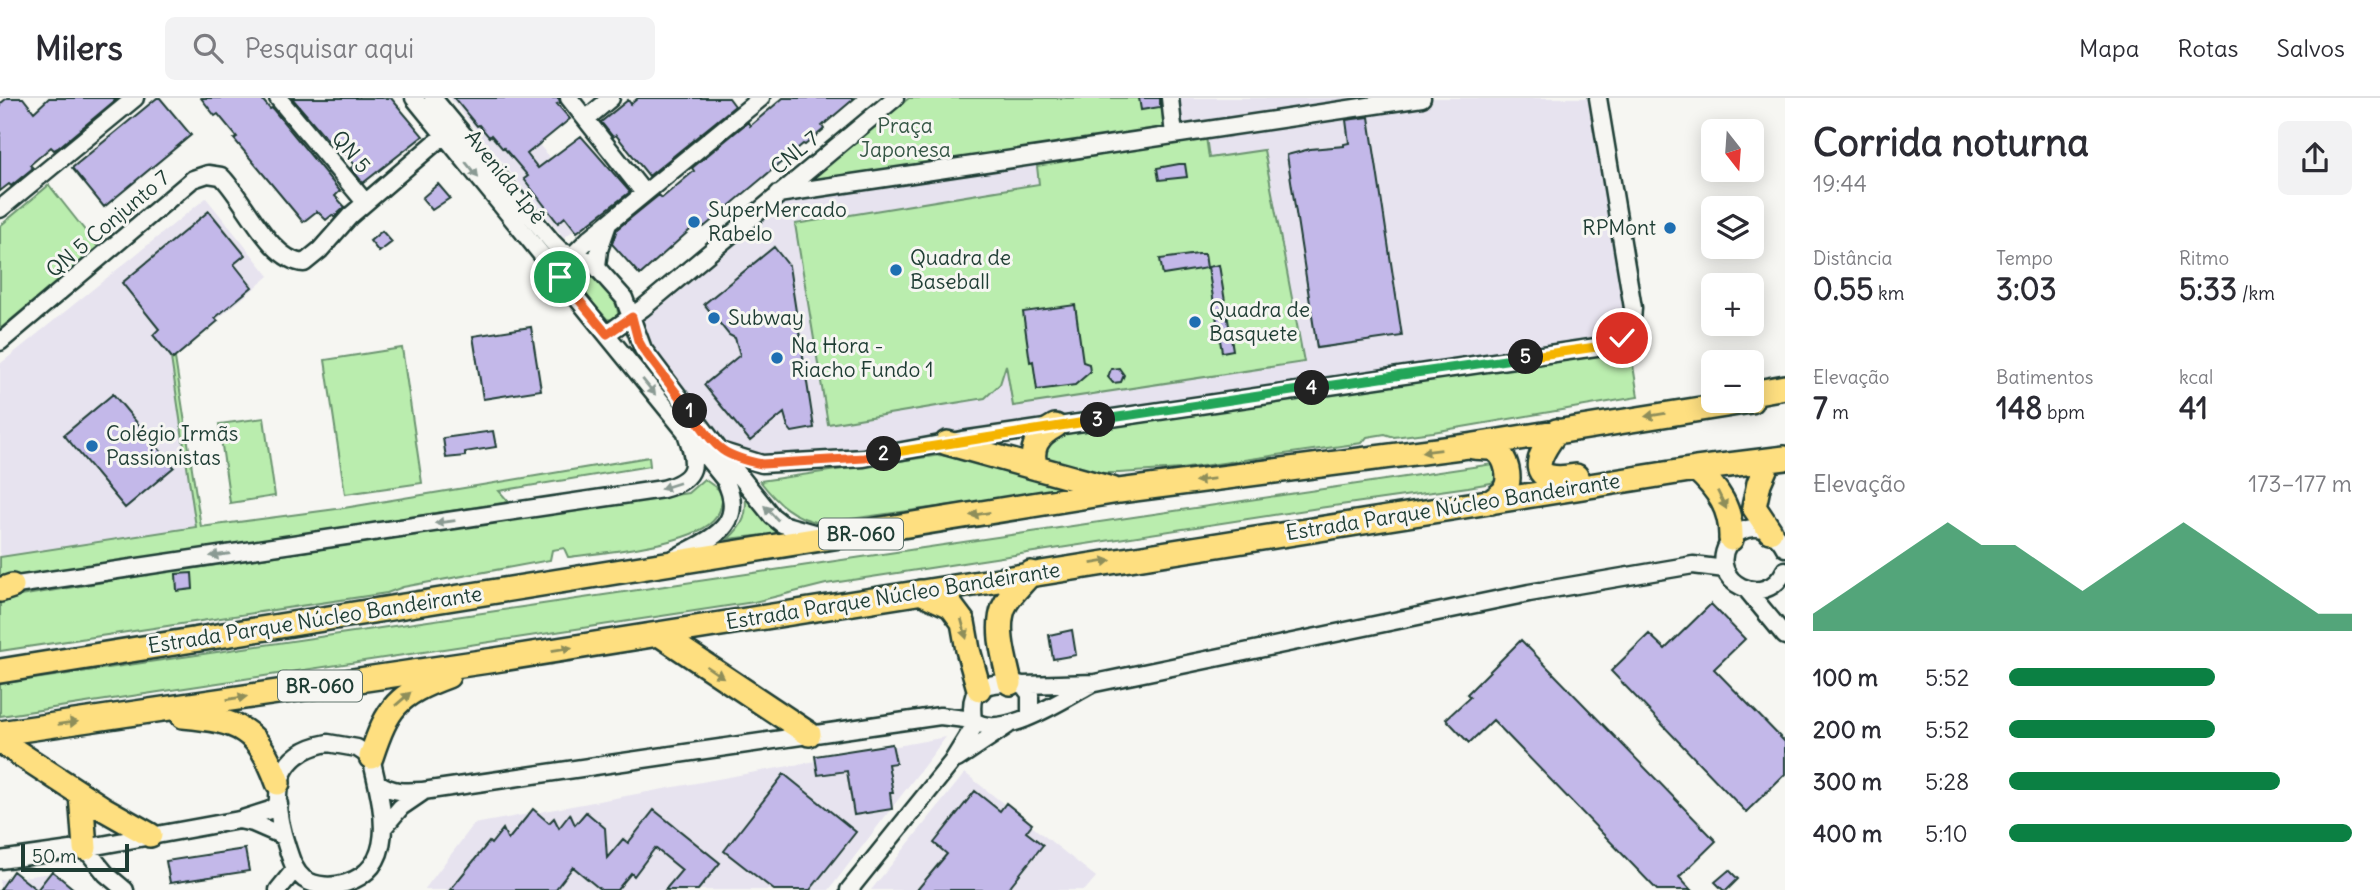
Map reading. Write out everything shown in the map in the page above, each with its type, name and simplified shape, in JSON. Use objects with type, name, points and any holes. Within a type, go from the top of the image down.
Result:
[{"type":"highway","points":[[1764,391],[1785,387]]},
{"type":"highway","name":"Estrada Parque Núcleo Bandeirante","points":[[1764,399],[1785,397]]},
{"type":"highway","name":"Estrada Parque Núcleo Bandeirante","points":[[0,671],[1119,491],[1468,446],[1701,406]]},
{"type":"highway","points":[[1036,468],[1034,447],[1042,434],[1055,426]]},
{"type":"highway","points":[[1557,431],[1539,459],[1543,474],[1556,480],[1651,465],[1765,452],[1780,458],[1759,483],[1754,507],[1778,539]]},
{"type":"highway","points":[[947,443],[1119,491]]},
{"type":"highway","points":[[1468,446],[1494,450],[1506,466],[1507,484],[1504,491],[1491,502]]},
{"type":"highway","name":"Estrada Parque Núcleo Bandeirante","points":[[0,733],[495,660],[1031,573],[1780,458]]},
{"type":"highway","points":[[1696,469],[1712,484],[1725,503],[1731,527],[1728,544]]},
{"type":"highway","points":[[1017,684],[1002,636],[1001,618],[1007,601],[1031,573]]},
{"type":"highway","points":[[920,592],[951,606],[963,622],[976,694]]},
{"type":"highway","points":[[659,634],[810,734]]},
{"type":"highway","points":[[371,757],[388,715],[406,695],[423,685],[495,660]]},
{"type":"highway","points":[[145,712],[211,718],[233,724],[259,744],[268,757],[278,793]]},
{"type":"highway","points":[[0,741],[150,835]]},
{"type":"highway","points":[[81,794],[85,848]]},
{"type":"street","points":[[0,209],[135,98]]},
{"type":"street","name":"QN 5","points":[[278,98],[365,202]]},
{"type":"street","name":"Avenida Ipê","points":[[414,98],[450,130],[561,251],[586,258],[597,266],[624,298],[643,349],[772,516],[782,524],[833,538]]},
{"type":"street","name":"Avenida Ipê","points":[[433,98],[450,130],[560,277],[725,480],[733,499],[731,519],[718,533],[664,565]]},
{"type":"street","points":[[569,98],[644,193]]},
{"type":"street","points":[[586,119],[611,98]]},
{"type":"street","points":[[560,277],[573,255],[590,237],[761,98]]},
{"type":"street","name":"CNL 7","points":[[607,334],[632,317],[895,98]]},
{"type":"street","points":[[1170,98],[1174,135]]},
{"type":"street","points":[[778,194],[1422,98]]},
{"type":"street","points":[[720,451],[762,464],[864,458],[1055,426],[1603,346],[1622,338],[1630,325],[1633,309],[1598,98]]},
{"type":"street","name":"QN 5 Conjunto 7","points":[[0,342],[193,179],[208,174],[221,176],[280,253],[301,263],[309,261],[365,202],[450,130]]},
{"type":"street","points":[[597,266],[598,250],[608,224]]},
{"type":"street","points":[[624,298],[657,296]]},
{"type":"street","points":[[4,588],[663,489],[681,483],[688,478],[694,467],[694,456],[686,433]]},
{"type":"street","points":[[1693,565],[1728,544],[1739,532],[1749,528],[1778,539]]},
{"type":"street","points":[[1728,544],[1725,569],[1730,578],[1747,590],[1785,636]]},
{"type":"street","points":[[940,716],[976,694],[1017,684],[1096,682],[1529,593],[1693,565],[1725,569]]},
{"type":"street","points":[[1747,590],[1767,589],[1775,584],[1785,570]]},
{"type":"street","points":[[378,783],[388,790],[399,792],[423,791],[940,716],[974,721],[983,726],[1009,724],[1016,723],[1096,682]]},
{"type":"street","points":[[1017,684],[1030,694],[1030,716]]},
{"type":"street","points":[[849,890],[952,762],[974,721],[976,694]]},
{"type":"street","points":[[952,762],[1009,724]]},
{"type":"street","points":[[0,860],[85,848],[239,820],[270,810],[290,761],[314,745],[328,743],[357,748],[371,757],[378,783],[384,827],[382,846],[369,871],[359,878],[328,888],[305,880],[295,869],[283,836],[278,793]]},
{"type":"street","points":[[384,827],[391,816],[423,791]]},
{"type":"street","points":[[239,820],[283,836]]},
{"type":"street","points":[[85,848],[106,874],[125,890]]},
{"type":"street","points":[[278,890],[295,869]]},
{"type":"shaded area","points":[[450,98],[501,98],[595,213],[564,238]]},
{"type":"shaded area","points":[[899,98],[1606,98],[1642,323],[1624,348],[1602,354],[803,465],[720,450],[630,316]]},
{"type":"shaded area","name":"Colégio Irmãs Passionistas","points":[[206,198],[269,276],[171,358],[196,528],[0,557],[0,364]]},
{"type":"shaded area","points":[[946,737],[829,890],[424,890],[474,824]]},
{"type":"shaded area","points":[[965,773],[1096,877],[1085,890],[871,890]]},
{"type":"shaded area","points":[[52,873],[73,890],[0,890],[0,880]]},
{"type":"green space","name":"Praça Japonesa","points":[[909,98],[1164,98],[1166,120],[1163,128],[1156,131],[807,181]]},
{"type":"green space","points":[[1206,137],[1209,158],[1264,150],[1304,362],[1013,406],[1006,365],[1000,384],[985,398],[828,424],[795,224],[1039,184],[1037,166]]},
{"type":"green space","points":[[49,185],[98,247],[0,329],[0,226]]},
{"type":"green space","points":[[586,275],[608,292],[616,304],[618,317],[607,319],[582,291],[580,282]]},
{"type":"green space","points":[[402,348],[422,483],[345,494],[325,360]]},
{"type":"green space","points":[[1624,348],[1632,359],[1638,397],[1433,432],[1394,437],[1385,434],[1367,437],[1362,443],[1181,469],[1119,473],[1092,473],[1045,461],[1037,447],[1054,436],[1065,434],[1602,354]]},
{"type":"green space","points":[[171,358],[175,358],[201,527],[344,508],[649,457],[650,466],[499,491],[509,502],[0,580],[0,557],[196,527]]},
{"type":"green space","points":[[264,418],[275,496],[230,503],[219,424]]},
{"type":"green space","points":[[941,455],[972,460],[1068,489],[821,523],[811,521],[786,508],[760,481]]},
{"type":"green space","points":[[1493,464],[1499,467],[1500,478],[1491,483],[1468,487],[826,584],[754,602],[0,716],[0,684]]},
{"type":"green space","points":[[704,479],[718,489],[723,497],[717,516],[702,529],[666,542],[568,557],[564,548],[552,550],[550,560],[403,587],[387,593],[0,651],[0,601],[8,598],[169,571],[688,493]]},
{"type":"green space","points":[[745,493],[785,533],[728,539],[744,519]]},
{"type":"building","points":[[7,98],[23,98],[34,112],[49,98],[118,98],[58,148],[54,150],[51,147],[30,165],[33,168],[11,186],[9,184],[0,191],[0,104]]},
{"type":"building","points":[[160,98],[191,135],[104,207],[72,168]]},
{"type":"building","points":[[201,98],[261,98],[340,191],[335,196],[345,207],[326,220],[317,211],[303,222],[234,139],[237,137]]},
{"type":"building","points":[[292,98],[391,98],[423,136],[363,183],[351,168],[355,165],[332,137],[328,140]]},
{"type":"building","points":[[454,98],[559,98],[560,103],[557,104],[570,119],[527,154],[538,168],[581,136],[630,192],[577,232],[565,217],[558,223],[524,179],[528,176],[491,135],[489,137],[477,126]]},
{"type":"building","points":[[638,98],[729,98],[735,106],[649,176],[616,135],[613,137],[601,122],[628,100],[631,104]]},
{"type":"building","points":[[783,98],[855,98],[822,126],[824,129],[805,145],[704,227],[699,222],[640,275],[612,244],[617,229],[659,195],[662,198],[694,171],[692,168],[748,122],[750,126]]},
{"type":"building","points":[[1139,98],[1160,98],[1160,107],[1141,110]]},
{"type":"building","points":[[1369,117],[1402,336],[1317,348],[1287,155],[1310,149],[1344,146],[1349,143],[1346,120]]},
{"type":"building","points":[[1185,164],[1187,177],[1159,180],[1157,168]]},
{"type":"building","points":[[438,184],[450,198],[432,210],[422,198]]},
{"type":"building","points":[[209,211],[245,255],[234,264],[252,287],[215,318],[218,321],[173,359],[153,335],[159,329],[122,283]]},
{"type":"building","points":[[382,231],[392,242],[379,252],[370,241]]},
{"type":"building","points":[[774,247],[789,266],[814,428],[792,432],[784,413],[750,441],[704,385],[740,355],[735,338],[729,335],[704,304]]},
{"type":"building","points":[[1205,254],[1207,268],[1163,275],[1160,259]]},
{"type":"building","points":[[1219,265],[1233,350],[1222,352],[1208,267]]},
{"type":"building","points":[[1075,305],[1083,362],[1089,364],[1090,372],[1075,385],[1037,390],[1023,312]]},
{"type":"building","points":[[531,327],[541,390],[483,399],[473,336]]},
{"type":"building","points":[[1119,368],[1124,375],[1121,382],[1113,383],[1108,377],[1111,369]]},
{"type":"building","points":[[113,394],[174,467],[125,508],[64,435]]},
{"type":"building","points":[[493,431],[496,447],[465,452],[465,456],[446,458],[443,438]]},
{"type":"building","points":[[192,573],[193,589],[177,591],[176,574]]},
{"type":"building","points":[[1711,604],[1745,639],[1714,669],[1785,742],[1785,774],[1746,812],[1611,671],[1649,634],[1665,649]]},
{"type":"building","points":[[1072,630],[1076,655],[1053,659],[1049,635]]},
{"type":"building","points":[[1521,640],[1716,841],[1679,877],[1691,890],[1657,890],[1493,720],[1469,743],[1446,719],[1470,697],[1467,694]]},
{"type":"building","points":[[892,744],[896,763],[888,764],[893,793],[890,793],[892,809],[854,815],[847,771],[818,775],[815,756]]},
{"type":"building","points":[[784,774],[856,832],[810,890],[774,890],[724,851]]},
{"type":"building","points":[[975,791],[1000,811],[1006,803],[1032,824],[1026,832],[1043,845],[1007,890],[917,890],[947,854],[934,843]]},
{"type":"building","points":[[533,809],[549,823],[554,818],[559,828],[570,814],[575,825],[586,812],[605,828],[607,858],[623,839],[628,843],[654,810],[720,863],[698,890],[665,890],[682,870],[655,848],[634,876],[631,873],[617,890],[601,890],[573,867],[555,890],[450,890],[489,842],[491,844],[503,829],[508,840]]},
{"type":"building","points":[[245,849],[249,871],[170,883],[166,861]]},
{"type":"building","points":[[1729,870],[1738,879],[1727,890],[1723,890],[1715,882]]},
{"type":"building","points":[[13,871],[37,890],[0,890]]},
{"type":"building","points":[[52,871],[75,890],[37,890]]},
{"type":"place","name":"SuperMercado Rabelo","points":[[694,222]]},
{"type":"place","name":"RPMont","points":[[1670,228]]},
{"type":"place","name":"Quadra de Baseball","points":[[896,270]]},
{"type":"place","name":"Subway","points":[[714,318]]},
{"type":"place","name":"Quadra de Basquete","points":[[1195,322]]},
{"type":"place","name":"Na Hora - Riacho Fundo 1","points":[[777,358]]},
{"type":"place","name":"Colégio Irmãs Passionistas","points":[[92,446]]},
{"type":"route","points":[[560,277],[607,334],[632,317],[643,349],[720,451],[762,464],[864,458],[962,440],[1603,346],[1622,338]]}]
